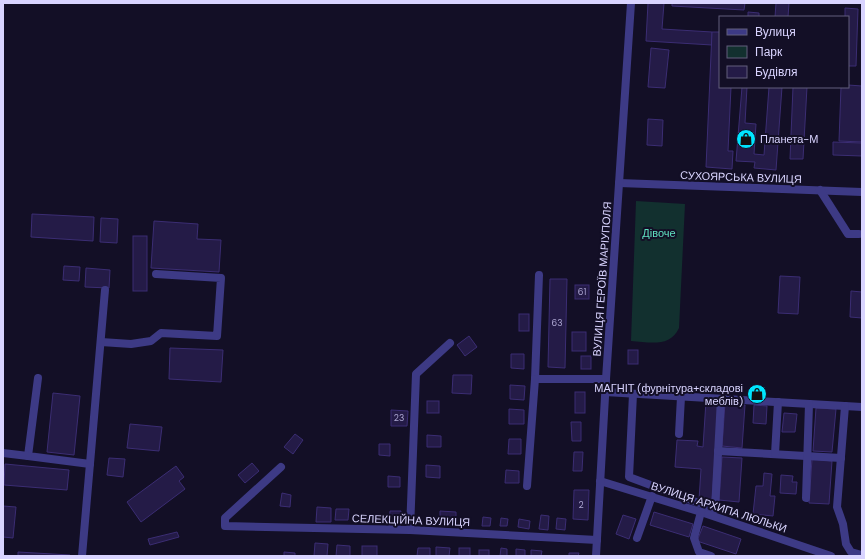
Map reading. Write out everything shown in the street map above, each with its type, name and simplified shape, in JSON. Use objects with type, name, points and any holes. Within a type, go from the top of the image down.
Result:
[{"type":"street","name":"ВУЛИЦЯ ГЕРОЇВ МАРІУПОЛЯ","points":[[596,556],[605,392],[631,3]]},
{"type":"street","name":"СУХОЯРСЬКА ВУЛИЦЯ","points":[[619,184],[862,192]]},
{"type":"street","points":[[820,190],[848,234],[859,234]]},
{"type":"street","points":[[101,342],[131,344],[151,341],[161,333],[217,336],[221,278],[156,274]]},
{"type":"street","points":[[527,486],[535,379],[539,275]]},
{"type":"street","points":[[82,556],[105,290]]},
{"type":"street","points":[[410,530],[416,374],[450,343]]},
{"type":"street","points":[[28,456],[38,378]]},
{"type":"street","points":[[535,379],[606,379]]},
{"type":"street","points":[[605,392],[862,407]]},
{"type":"street","points":[[633,394],[629,477],[715,509],[722,399]]},
{"type":"street","points":[[679,434],[681,397]]},
{"type":"street","points":[[775,454],[778,402]]},
{"type":"street","points":[[806,498],[809,404]]},
{"type":"street","points":[[845,406],[837,507],[843,524],[846,544],[851,552],[862,556]]},
{"type":"street","points":[[718,451],[841,458]]},
{"type":"street","points":[[3,453],[90,464]]},
{"type":"street","name":"СЕЛЕКЦІЙНА ВУЛИЦЯ","points":[[281,467],[225,518],[225,526],[410,530],[597,540]]},
{"type":"street","name":"ВУЛИЦЯ АРХИПА ЛЮЛЬКИ","points":[[600,481],[652,496],[831,556]]},
{"type":"street","points":[[636,538],[652,496]]},
{"type":"street","points":[[701,512],[694,538],[699,552],[711,556]]},
{"type":"green space","name":"Дівоче","points":[[636,201],[685,204],[679,328],[670,339],[665,341],[652,343],[631,341]]},
{"type":"building","points":[[648,3],[664,3],[662,29],[712,32],[712,45],[646,41]]},
{"type":"building","points":[[672,3],[745,3],[744,10],[672,6]]},
{"type":"building","points":[[776,3],[789,3],[788,16],[775,16]]},
{"type":"building","points":[[845,8],[858,9],[856,66],[849,66],[849,16],[845,16]]},
{"type":"building","points":[[748,12],[759,13],[759,16],[748,16]]},
{"type":"building","points":[[712,32],[719,32],[719,88],[731,88],[728,151],[733,151],[732,169],[706,167]]},
{"type":"building","points":[[651,48],[669,50],[665,88],[648,87]]},
{"type":"building","points":[[849,85],[862,86],[862,142],[839,141],[841,88],[849,88]]},
{"type":"building","name":"Планета-М","points":[[742,88],[747,88],[745,123],[756,124],[754,154],[764,155],[769,88],[782,88],[776,170],[754,168],[755,162],[736,161]]},
{"type":"building","points":[[793,88],[807,88],[803,159],[790,159]]},
{"type":"building","points":[[648,119],[663,120],[662,146],[647,145]]},
{"type":"building","points":[[833,142],[862,143],[862,156],[833,155]]},
{"type":"building","points":[[32,214],[94,217],[93,241],[31,237]]},
{"type":"building","points":[[101,218],[118,219],[117,243],[100,242]]},
{"type":"building","points":[[154,221],[198,224],[197,239],[221,240],[219,272],[151,268]]},
{"type":"building","points":[[133,236],[147,236],[147,291],[133,291]]},
{"type":"building","points":[[64,266],[80,267],[79,281],[63,280]]},
{"type":"building","points":[[86,268],[110,270],[109,288],[85,287]]},
{"type":"building","points":[[780,276],[800,277],[798,314],[778,313]]},
{"type":"building","points":[[550,279],[567,279],[565,368],[548,367]]},
{"type":"building","points":[[575,285],[589,285],[589,299],[575,299]]},
{"type":"building","points":[[851,291],[862,292],[862,318],[850,317]]},
{"type":"building","points":[[519,314],[529,314],[529,331],[519,331]]},
{"type":"building","points":[[572,332],[586,332],[586,351],[572,351]]},
{"type":"building","points":[[469,336],[477,347],[465,356],[457,345]]},
{"type":"building","points":[[170,348],[223,350],[221,382],[169,379]]},
{"type":"building","points":[[628,350],[638,350],[638,364],[628,364]]},
{"type":"building","points":[[511,354],[524,354],[524,369],[511,368]]},
{"type":"building","points":[[581,356],[591,356],[591,369],[581,369]]},
{"type":"building","points":[[453,375],[472,375],[471,394],[452,393]]},
{"type":"building","points":[[510,385],[525,386],[524,400],[510,399]]},
{"type":"building","points":[[575,392],[585,392],[585,413],[575,413]]},
{"type":"building","points":[[53,393],[80,396],[74,455],[47,452]]},
{"type":"building","points":[[427,401],[439,401],[439,413],[427,413]]},
{"type":"building","points":[[706,401],[719,402],[712,501],[699,500],[701,469],[675,467],[677,440],[698,441],[697,446],[703,447]]},
{"type":"building","points":[[725,403],[745,405],[742,448],[722,446]]},
{"type":"building","points":[[754,405],[767,406],[766,424],[753,423]]},
{"type":"building","points":[[816,408],[836,409],[832,452],[813,451]]},
{"type":"building","points":[[509,409],[524,410],[524,424],[509,424]]},
{"type":"building","points":[[391,410],[408,411],[407,426],[391,426]]},
{"type":"building","points":[[784,413],[797,414],[795,432],[782,432]]},
{"type":"building","points":[[571,422],[581,422],[581,441],[572,441]]},
{"type":"building","points":[[130,424],[162,427],[159,451],[127,448]]},
{"type":"building","points":[[295,434],[303,440],[293,454],[284,447]]},
{"type":"building","points":[[427,435],[441,436],[441,447],[427,447]]},
{"type":"building","points":[[509,439],[521,439],[521,454],[508,454]]},
{"type":"building","points":[[379,444],[390,444],[390,456],[379,455]]},
{"type":"building","points":[[574,452],[583,452],[582,471],[573,471]]},
{"type":"building","points":[[722,457],[742,458],[739,502],[719,500]]},
{"type":"building","points":[[109,458],[125,459],[123,477],[107,475]]},
{"type":"building","points":[[812,459],[832,461],[829,504],[809,503]]},
{"type":"building","points":[[252,463],[259,471],[245,483],[238,475]]},
{"type":"building","points":[[5,464],[69,470],[67,490],[4,485]]},
{"type":"building","points":[[426,465],[440,466],[440,478],[426,477]]},
{"type":"building","points":[[176,466],[184,477],[179,481],[185,489],[141,522],[127,502]]},
{"type":"building","points":[[506,470],[519,471],[519,483],[505,483]]},
{"type":"building","points":[[764,473],[772,474],[770,496],[775,496],[773,516],[753,514],[756,486],[763,486]]},
{"type":"building","points":[[781,475],[793,476],[792,482],[797,482],[796,494],[780,493]]},
{"type":"building","points":[[388,476],[400,477],[400,487],[388,487]]},
{"type":"building","points":[[574,490],[589,490],[588,520],[573,519]]},
{"type":"building","points":[[282,493],[291,495],[290,507],[280,506]]},
{"type":"building","points":[[3,506],[16,507],[13,538],[3,537]]},
{"type":"building","points":[[317,507],[331,508],[331,522],[316,522]]},
{"type":"building","points":[[336,509],[349,509],[348,520],[335,520]]},
{"type":"building","points":[[390,511],[401,511],[400,527],[389,526]]},
{"type":"building","points":[[440,511],[456,512],[456,526],[440,525]]},
{"type":"building","points":[[654,512],[693,524],[689,537],[650,525]]},
{"type":"building","points":[[541,515],[549,516],[548,530],[539,529]]},
{"type":"building","points":[[623,515],[636,519],[629,539],[616,534]]},
{"type":"building","points":[[483,517],[491,518],[490,526],[482,526]]},
{"type":"building","points":[[501,518],[508,519],[507,526],[500,526]]},
{"type":"building","points":[[557,518],[566,519],[565,530],[556,529]]},
{"type":"building","points":[[519,519],[530,521],[529,529],[518,527]]},
{"type":"building","points":[[703,526],[741,539],[736,554],[697,541]]},
{"type":"building","points":[[177,532],[179,537],[150,545],[148,539]]},
{"type":"building","points":[[315,543],[328,544],[327,556],[314,556]]},
{"type":"building","points":[[337,545],[350,546],[350,556],[336,556]]},
{"type":"building","points":[[362,546],[377,546],[377,556],[362,556]]},
{"type":"building","points":[[436,547],[450,548],[449,556],[436,556]]},
{"type":"building","points":[[418,548],[430,548],[430,556],[417,556]]},
{"type":"building","points":[[459,548],[470,548],[470,556],[459,556]]},
{"type":"building","points":[[501,548],[507,549],[507,556],[500,556]]},
{"type":"building","points":[[516,549],[525,550],[525,556],[516,556]]},
{"type":"building","points":[[479,550],[489,550],[489,556],[479,556]]},
{"type":"building","points":[[531,550],[542,551],[541,556],[531,556]]},
{"type":"building","points":[[18,552],[70,555],[70,556],[18,556]]},
{"type":"building","points":[[284,552],[295,553],[295,556],[284,556]]},
{"type":"building","points":[[569,553],[579,553],[578,556],[569,556]]},
{"type":"place","name":"Планета-М","points":[[746,139]]},
{"type":"place","name":"МАГНІТ (фурнітура+складові меблів)","points":[[757,394]]}]
